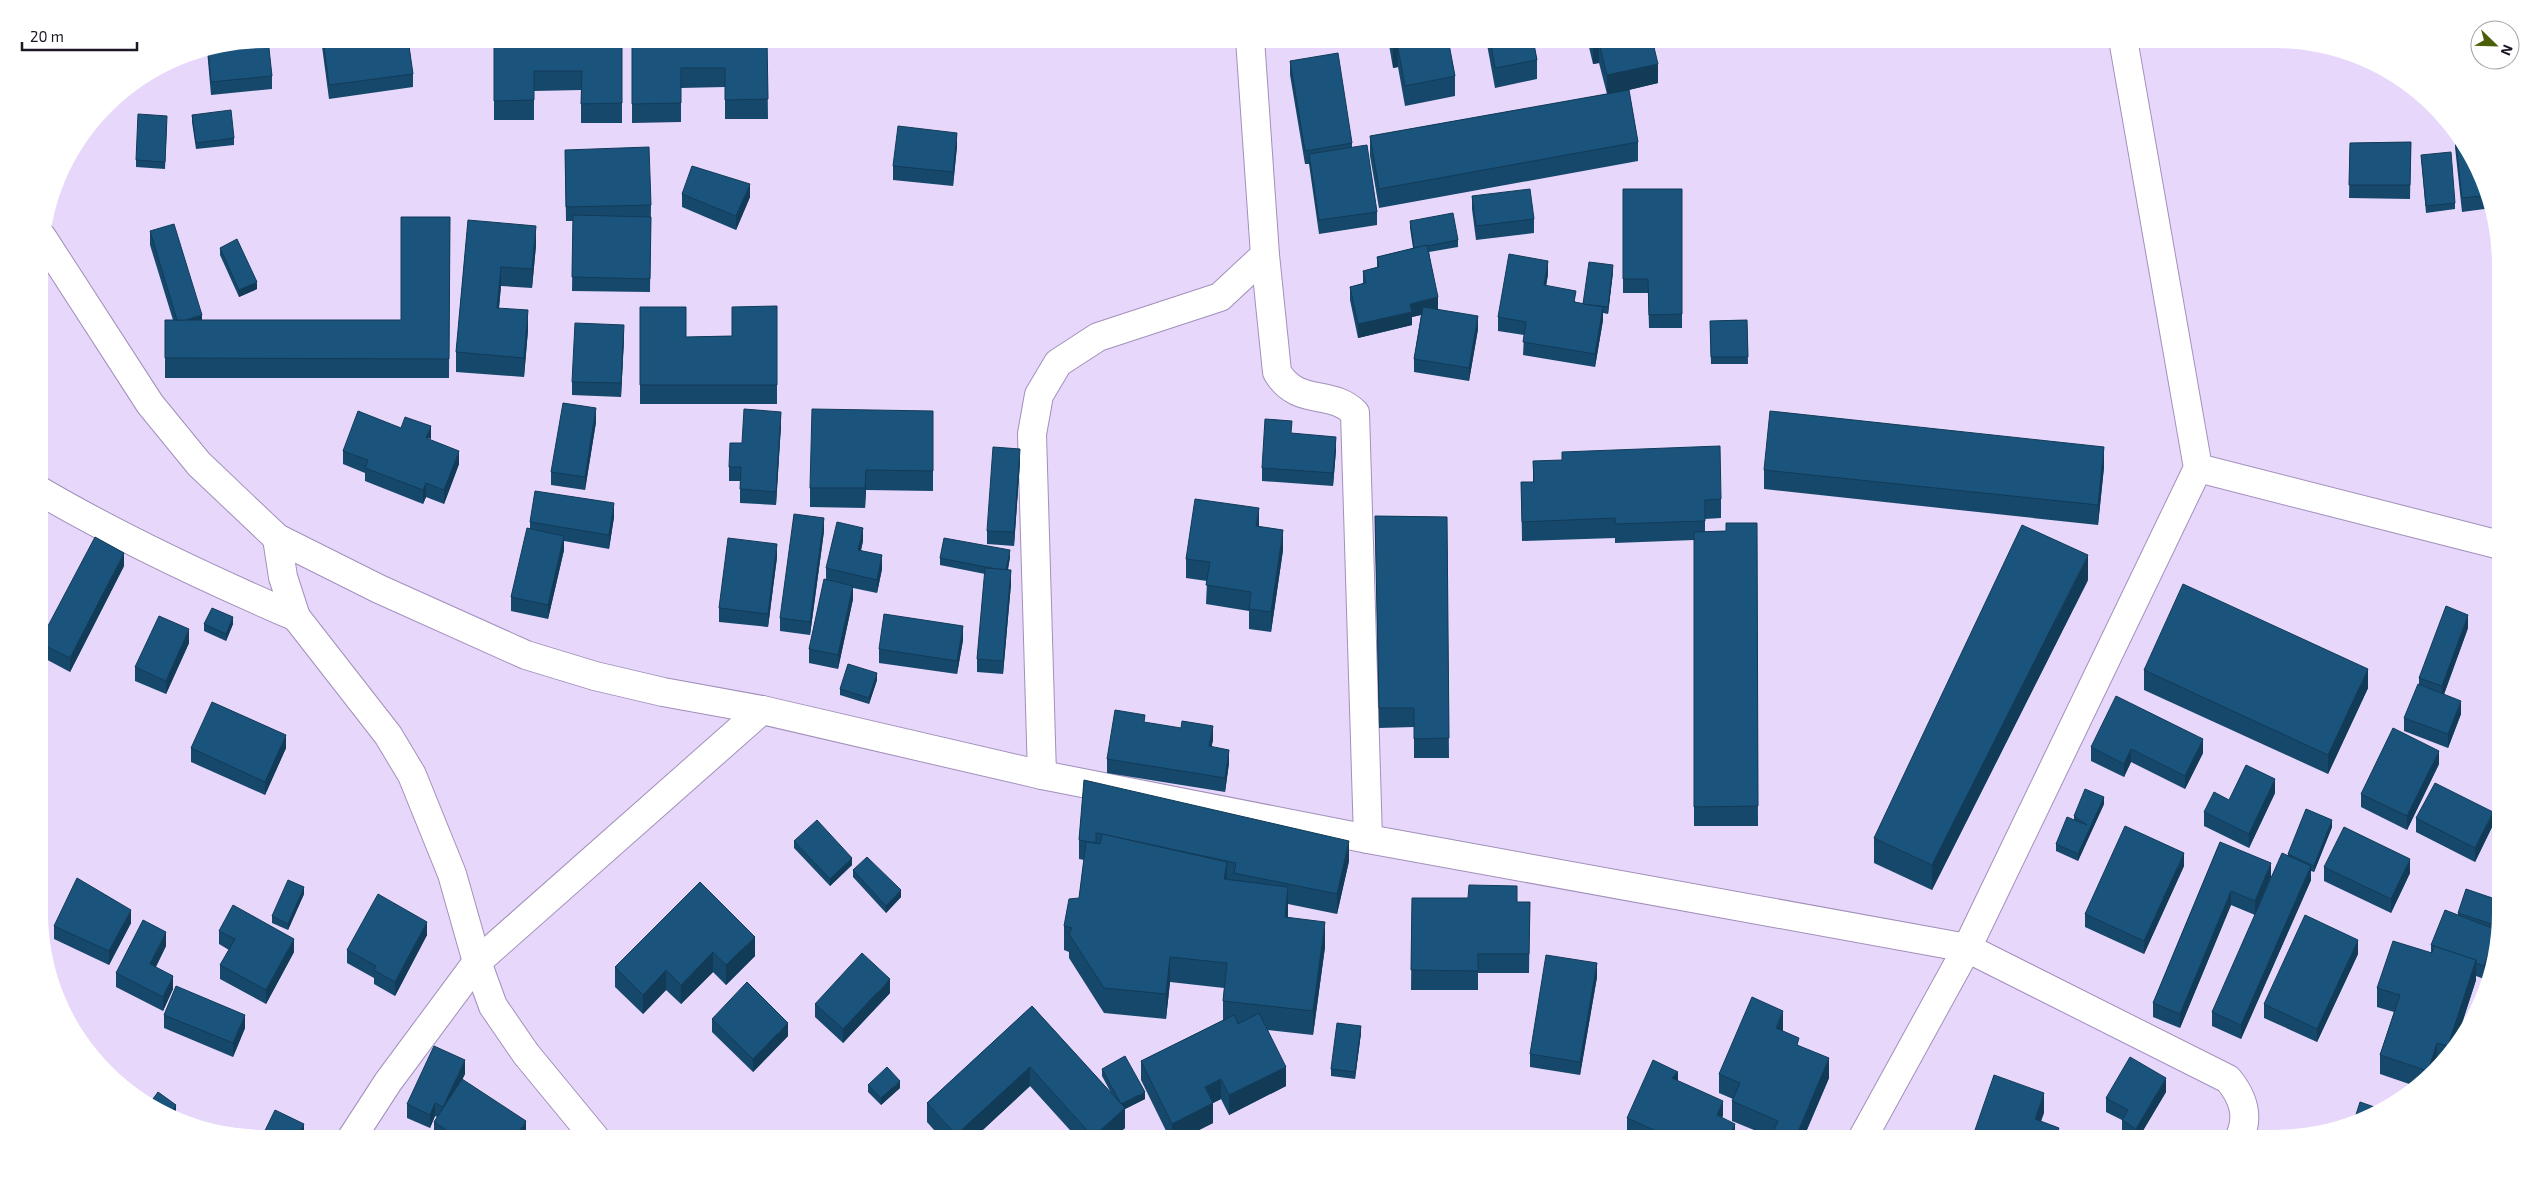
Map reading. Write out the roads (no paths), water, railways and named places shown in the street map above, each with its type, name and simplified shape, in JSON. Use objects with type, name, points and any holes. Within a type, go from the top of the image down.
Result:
[{"type":"street","points":[[1251,48],[1265,255],[1277,372],[1284,385],[1294,392],[1348,406],[1355,413],[1368,839]]},
{"type":"street","points":[[1867,1130],[1967,948],[2198,468],[2125,48]]},
{"type":"street","points":[[48,247],[150,404],[199,464],[277,538],[379,589],[526,655],[596,676],[663,692],[762,710],[1042,775],[1368,839],[1967,948],[2228,1079],[2240,1093],[2244,1108],[2243,1130]]},
{"type":"street","points":[[1042,775],[1032,434],[1039,395],[1058,363],[1098,337],[1220,297],[1265,255]]},
{"type":"street","points":[[2198,468],[2492,543]]},
{"type":"street","points":[[48,496],[99,526],[216,583],[296,617]]},
{"type":"street","points":[[277,538],[283,577],[296,617],[388,735],[412,775],[452,874],[493,1006],[526,1054],[589,1130]]},
{"type":"street","points":[[357,1130],[388,1082],[478,962],[762,710]]}]
